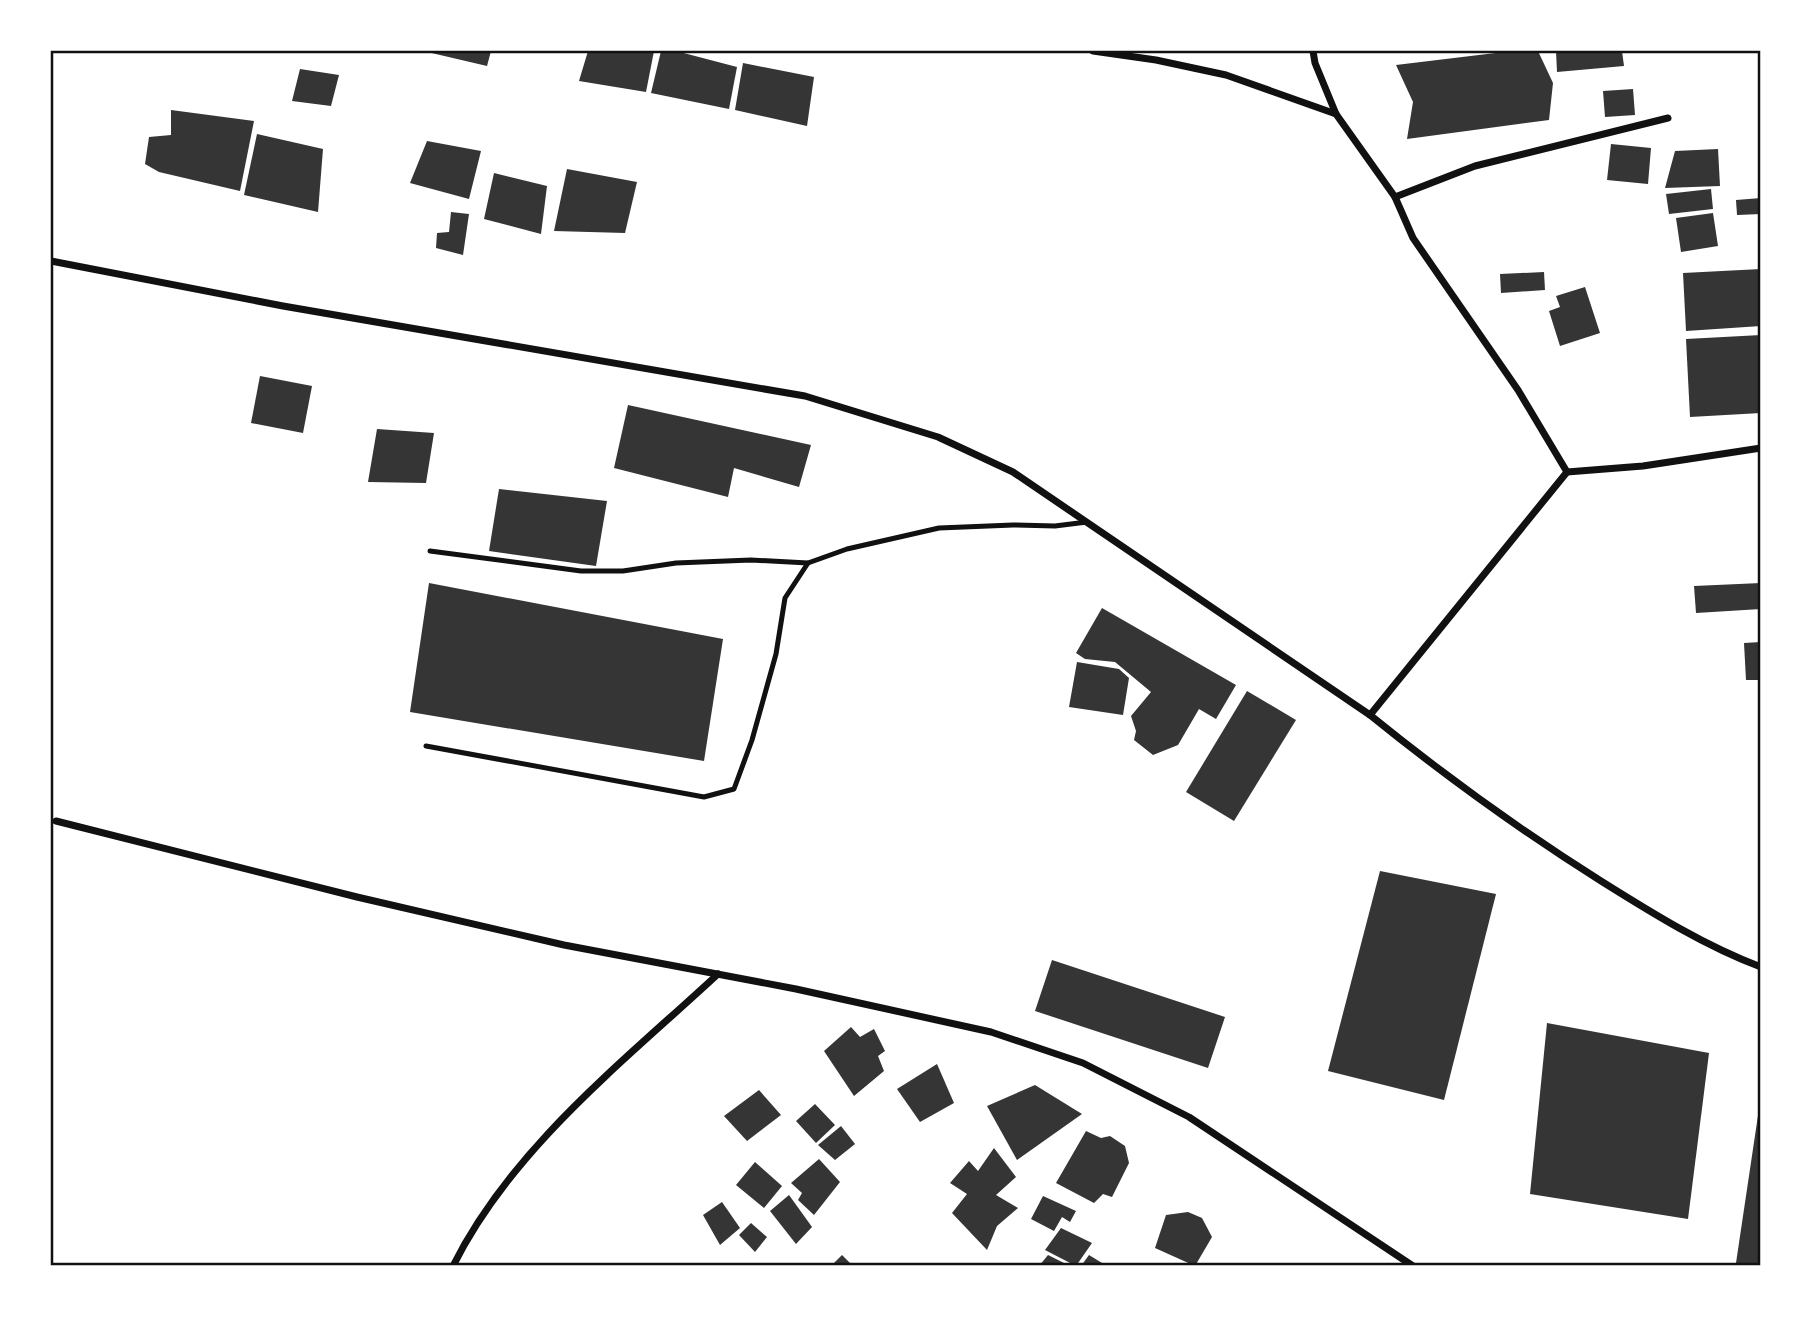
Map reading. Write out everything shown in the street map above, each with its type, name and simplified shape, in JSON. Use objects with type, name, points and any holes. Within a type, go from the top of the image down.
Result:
[{"type":"street","points":[[1093,51],[1156,60],[1226,75],[1336,114]]},
{"type":"street","points":[[1313,51],[1315,63],[1336,114],[1395,197],[1413,238],[1518,390],[1567,472]]},
{"type":"street","points":[[1395,197],[1475,166],[1668,118]]},
{"type":"street","points":[[51,261],[283,306],[805,396],[938,437],[1013,472],[1370,715],[1437,770],[1540,842],[1645,908],[1730,955],[1761,967]]},
{"type":"street","points":[[1370,715],[1567,472],[1643,466],[1761,448]]},
{"type":"street","points":[[56,821],[357,897],[564,945],[718,974],[991,1032],[1083,1063],[1189,1117],[1413,1266]]},
{"type":"street","points":[[453,1266],[469,1234],[509,1178],[555,1126],[718,974]]},
{"type":"lane","points":[[430,551],[581,572],[623,572],[689,562],[751,560],[808,563],[847,548],[939,528],[1055,526],[1087,522]]},
{"type":"lane","points":[[426,746],[704,797],[734,789],[752,740],[773,666],[785,598],[808,563]]},
{"type":"building","points":[[423,51],[491,51],[487,66]]},
{"type":"building","points":[[588,51],[654,51],[646,92],[579,81]]},
{"type":"building","points":[[661,51],[676,51],[737,67],[729,109],[651,93]]},
{"type":"building","points":[[1512,51],[1538,51],[1553,83],[1549,120],[1407,139],[1413,102],[1396,65]]},
{"type":"building","points":[[1556,51],[1622,51],[1624,66],[1557,72]]},
{"type":"building","points":[[743,63],[814,77],[807,126],[735,110]]},
{"type":"building","points":[[300,69],[339,75],[331,106],[292,101]]},
{"type":"building","points":[[1633,89],[1635,115],[1605,117],[1603,91]]},
{"type":"building","points":[[171,110],[254,121],[240,191],[159,172],[145,164],[149,137],[171,135]]},
{"type":"building","points":[[257,134],[323,149],[318,212],[244,195]]},
{"type":"building","points":[[427,141],[481,151],[469,199],[410,183]]},
{"type":"building","points":[[1611,144],[1651,148],[1648,184],[1607,180]]},
{"type":"building","points":[[1718,149],[1720,186],[1665,188],[1675,151]]},
{"type":"building","points":[[567,169],[637,182],[625,233],[554,231]]},
{"type":"building","points":[[494,173],[547,186],[541,234],[484,219]]},
{"type":"building","points":[[1711,189],[1713,209],[1669,214],[1666,194]]},
{"type":"building","points":[[1761,198],[1761,214],[1737,215],[1736,200]]},
{"type":"building","points":[[451,212],[469,214],[463,255],[436,248],[437,233],[449,232]]},
{"type":"building","points":[[1713,213],[1718,246],[1681,252],[1676,218]]},
{"type":"building","points":[[1761,269],[1761,326],[1686,331],[1683,273]]},
{"type":"building","points":[[1544,272],[1545,290],[1501,293],[1500,274]]},
{"type":"building","points":[[1585,287],[1600,333],[1560,346],[1549,311],[1560,307],[1556,296]]},
{"type":"building","points":[[1761,335],[1761,413],[1690,417],[1686,339]]},
{"type":"building","points":[[260,376],[312,386],[303,433],[251,423]]},
{"type":"building","points":[[628,405],[811,445],[799,487],[734,468],[728,497],[614,468]]},
{"type":"building","points":[[377,429],[434,433],[426,483],[368,482]]},
{"type":"building","points":[[499,489],[607,501],[596,566],[489,551]]},
{"type":"building","points":[[429,583],[723,639],[704,761],[410,712]]},
{"type":"building","points":[[1761,583],[1761,609],[1696,613],[1694,586]]},
{"type":"building","points":[[1102,608],[1236,685],[1216,719],[1199,709],[1178,745],[1153,755],[1134,740],[1136,731],[1131,716],[1151,692],[1115,662],[1085,659],[1076,653]]},
{"type":"building","points":[[1761,642],[1761,680],[1746,680],[1744,643]]},
{"type":"building","points":[[1077,662],[1119,669],[1129,678],[1123,715],[1069,707]]},
{"type":"building","points":[[1247,691],[1296,720],[1234,821],[1186,792]]},
{"type":"building","points":[[1380,871],[1496,894],[1444,1100],[1328,1071]]},
{"type":"building","points":[[1052,960],[1225,1017],[1208,1068],[1035,1011]]},
{"type":"building","points":[[1547,1023],[1709,1053],[1688,1219],[1530,1194]]},
{"type":"building","points":[[851,1027],[860,1037],[874,1029],[885,1051],[878,1056],[884,1071],[854,1096],[824,1051]]},
{"type":"building","points":[[937,1064],[954,1103],[920,1122],[897,1089]]},
{"type":"building","points":[[1035,1085],[1082,1114],[1017,1160],[987,1106]]},
{"type":"building","points":[[759,1090],[781,1115],[747,1141],[724,1116]]},
{"type":"building","points":[[1760,1102],[1761,1266],[1756,1266],[1736,1263]]},
{"type":"building","points":[[815,1104],[835,1125],[816,1143],[796,1121]]},
{"type":"building","points":[[841,1126],[855,1144],[835,1160],[818,1145]]},
{"type":"building","points":[[1086,1131],[1101,1138],[1110,1136],[1125,1146],[1129,1163],[1112,1197],[1103,1194],[1094,1203],[1056,1183]]},
{"type":"building","points":[[994,1148],[1016,1177],[996,1195],[1018,1208],[997,1226],[987,1250],[952,1213],[967,1194],[950,1183],[969,1161],[978,1171]]},
{"type":"building","points":[[819,1159],[840,1182],[814,1215],[798,1200],[802,1193],[791,1183]]},
{"type":"building","points":[[755,1162],[782,1186],[764,1208],[736,1185]]},
{"type":"building","points":[[789,1195],[812,1227],[796,1244],[770,1211]]},
{"type":"building","points":[[1043,1196],[1076,1211],[1070,1222],[1062,1217],[1054,1231],[1031,1219]]},
{"type":"building","points":[[722,1202],[740,1228],[720,1245],[703,1215]]},
{"type":"building","points":[[1188,1212],[1202,1218],[1212,1237],[1195,1266],[1155,1248],[1166,1215]]},
{"type":"building","points":[[751,1223],[767,1237],[755,1252],[739,1235]]},
{"type":"building","points":[[1061,1228],[1092,1243],[1076,1266],[1045,1250]]},
{"type":"building","points":[[842,1255],[853,1266],[831,1266]]},
{"type":"building","points":[[1048,1255],[1070,1266],[1039,1266]]},
{"type":"building","points":[[1089,1255],[1107,1266],[1081,1266]]}]
